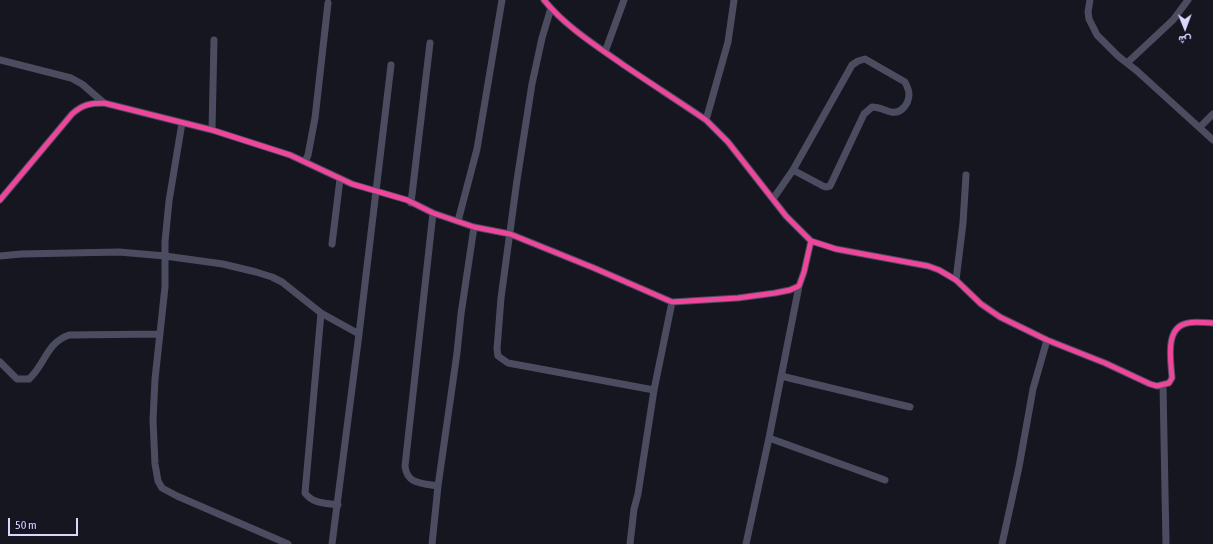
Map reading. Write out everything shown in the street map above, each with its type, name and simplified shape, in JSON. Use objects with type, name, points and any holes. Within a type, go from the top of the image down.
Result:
[{"type":"street","points":[[458,221],[477,149],[502,0]]},
{"type":"street","points":[[544,0],[575,30],[706,120],[728,142],[786,216],[811,241],[836,249],[928,266],[939,270],[956,280],[982,304],[1000,317],[1047,340],[1157,386],[1169,383],[1172,378],[1171,341],[1174,332],[1182,324],[1189,322],[1213,323]]},
{"type":"street","points":[[605,52],[624,0]]},
{"type":"street","points":[[706,120],[728,42],[734,0]]},
{"type":"street","points":[[1090,0],[1088,12],[1092,27],[1097,35],[1127,64],[1213,140]]},
{"type":"street","points":[[1127,64],[1173,20],[1188,0]]},
{"type":"street","points":[[305,162],[308,155],[314,125],[328,3]]},
{"type":"street","points":[[551,8],[542,38],[532,84],[501,298],[497,349],[498,356],[508,363],[654,390]]},
{"type":"street","points":[[212,130],[214,40]]},
{"type":"street","points":[[411,202],[430,43]]},
{"type":"street","points":[[773,199],[793,170],[852,66],[858,61],[865,59],[905,82],[909,95],[907,105],[900,111],[892,113],[878,107],[872,107],[864,114],[830,186],[822,186],[793,170]]},
{"type":"street","points":[[0,60],[71,78],[82,84],[104,103]]},
{"type":"street","points":[[332,544],[360,334],[391,65]]},
{"type":"street","points":[[0,200],[72,114],[80,107],[91,102],[104,103],[212,130],[290,155],[352,184],[411,202],[433,213],[474,227],[510,234],[672,302],[738,298],[790,290],[799,286]]},
{"type":"street","points":[[1200,128],[1213,114]]},
{"type":"street","points":[[182,123],[169,201],[165,242],[165,287],[153,420],[157,477],[162,488],[177,496],[288,544]]},
{"type":"street","points":[[956,280],[964,223],[966,175]]},
{"type":"street","points":[[332,244],[340,179]]},
{"type":"street","points":[[433,213],[405,466],[407,476],[412,481],[438,486]]},
{"type":"street","points":[[432,544],[438,486],[474,227]]},
{"type":"street","points":[[746,544],[770,438],[799,286],[804,272],[811,241]]},
{"type":"street","points":[[0,256],[21,254],[119,252],[165,256],[223,264],[256,272],[282,282],[321,313],[360,334]]},
{"type":"street","points":[[630,544],[634,509],[638,494],[654,390],[672,302]]},
{"type":"street","points":[[321,313],[304,493],[309,499],[314,501],[338,505]]},
{"type":"street","points":[[0,362],[17,378],[28,379],[33,375],[52,346],[61,338],[74,335],[160,334]]},
{"type":"street","points":[[1002,544],[1019,467],[1033,389],[1047,340]]},
{"type":"street","points":[[781,376],[910,407]]},
{"type":"street","points":[[1163,385],[1166,544]]},
{"type":"street","points":[[770,438],[885,480]]},
{"type":"cycle path","points":[[544,0],[571,27],[591,42],[706,120],[728,142],[786,216],[811,241],[836,249],[928,266],[939,270],[956,280],[981,304],[1000,317],[1047,340],[1157,386],[1169,383],[1172,378],[1170,354],[1172,338],[1175,331],[1180,326],[1188,323],[1213,323]]},
{"type":"cycle path","points":[[0,200],[72,114],[79,108],[86,105],[104,103],[212,130],[290,155],[352,184],[407,200],[433,213],[474,227],[510,234],[672,302],[738,298],[790,290],[799,286],[804,272],[811,241]]}]
